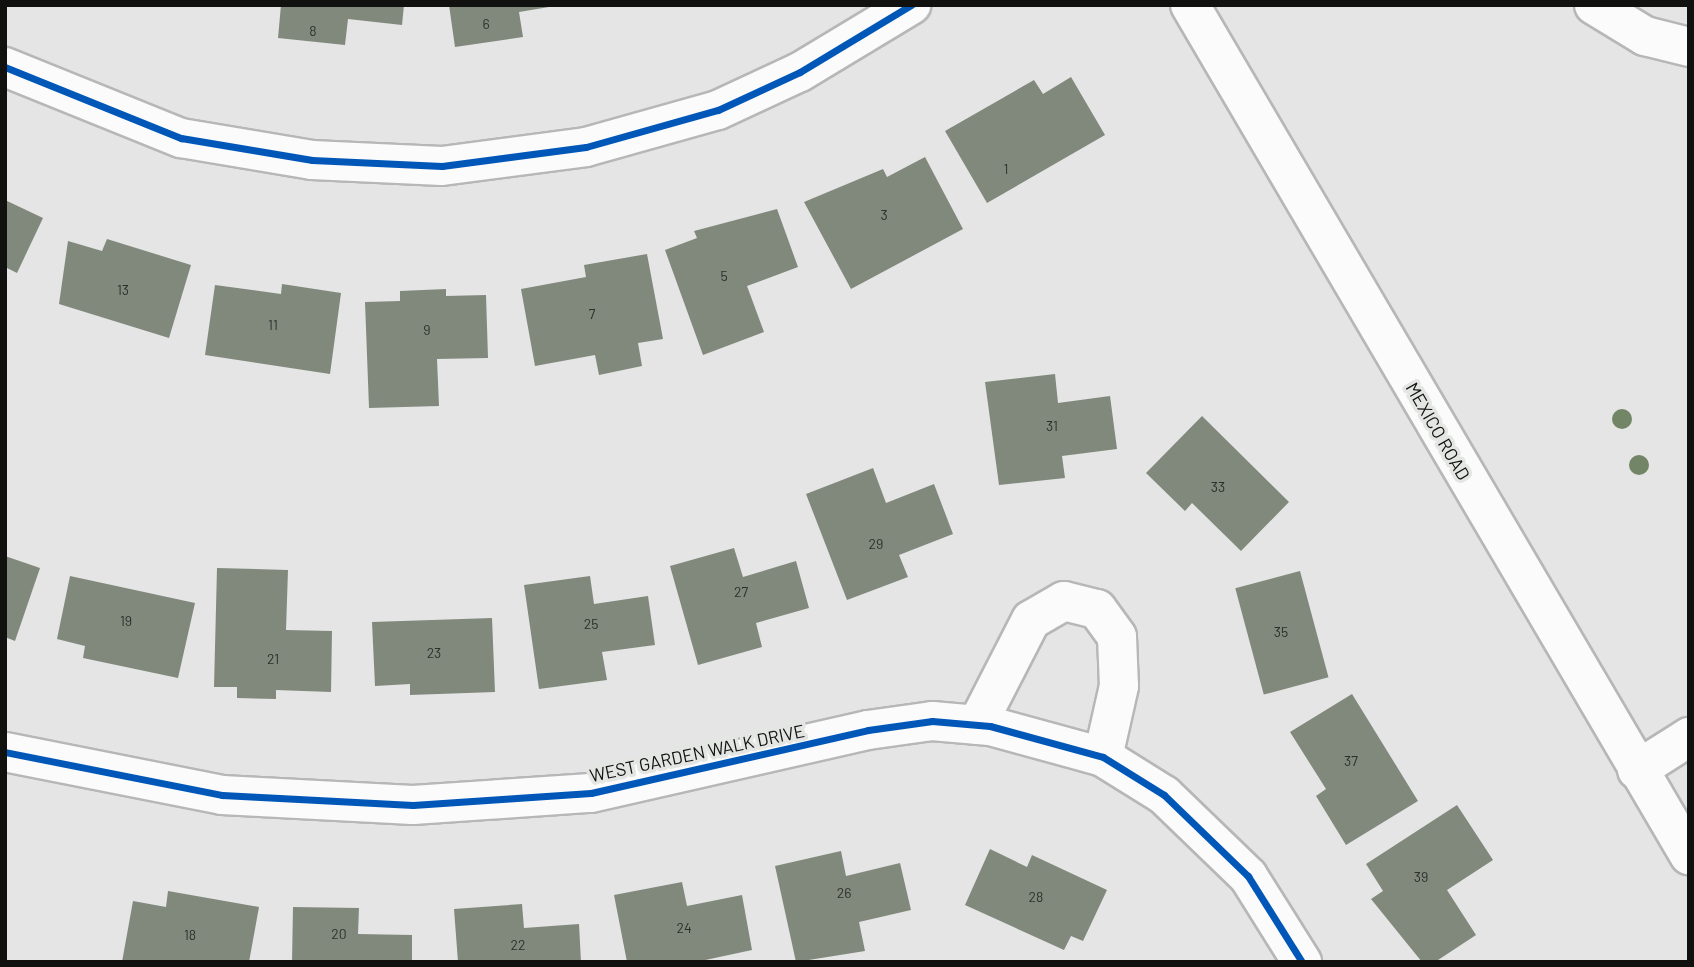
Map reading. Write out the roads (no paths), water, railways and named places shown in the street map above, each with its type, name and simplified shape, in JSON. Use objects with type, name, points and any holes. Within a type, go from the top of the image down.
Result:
[{"type":"street","points":[[5,67],[181,138],[312,160],[442,166],[586,147],[718,110],[800,72],[911,5]]},
{"type":"street","name":"MEXICO ROAD","points":[[1190,5],[1689,855]]},
{"type":"street","points":[[1594,5],[1645,36],[1689,47]]},
{"type":"street","points":[[977,725],[1031,620],[1064,601],[1097,609],[1117,637],[1119,686],[1103,757]]},
{"type":"street","name":"WEST GARDEN WALK DRIVE","points":[[5,752],[222,795],[414,805],[591,793],[868,730],[932,721],[977,725],[1103,757],[1211,834],[1248,876],[1302,962]]},
{"type":"street","points":[[1637,770],[1689,737]]}]
